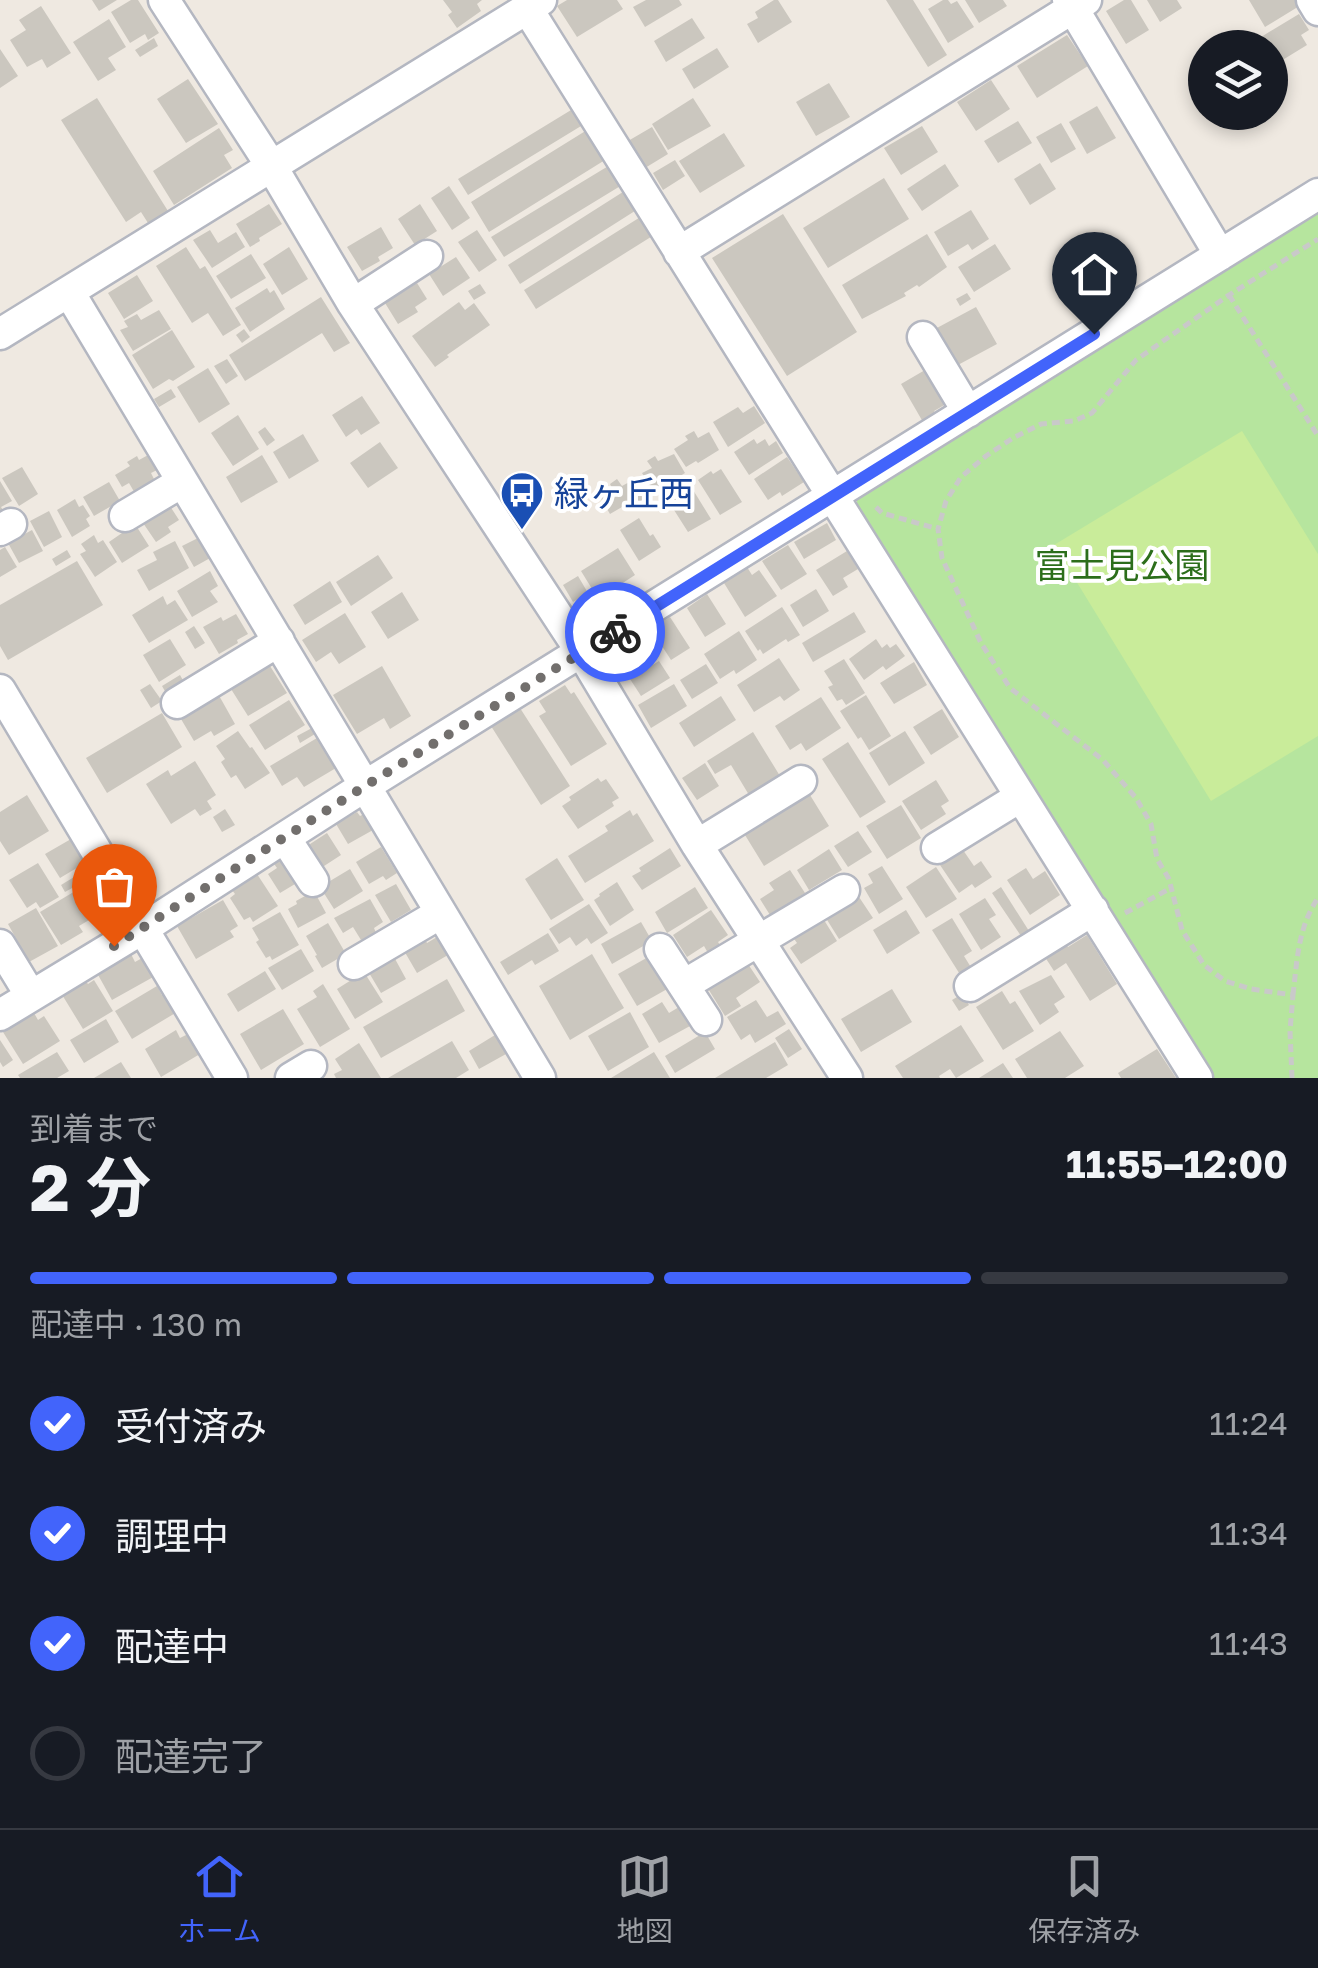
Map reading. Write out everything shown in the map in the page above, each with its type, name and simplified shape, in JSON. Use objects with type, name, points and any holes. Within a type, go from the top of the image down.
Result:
[{"type":"street","points":[[164,0],[272,167],[353,304],[582,653],[697,845],[848,1078]]},
{"type":"street","points":[[1312,0],[1318,10]]},
{"type":"street","points":[[679,252],[1076,3],[1220,256]]},
{"type":"street","points":[[0,334],[272,167],[517,7],[843,490],[1020,797],[1197,1078]]},
{"type":"street","points":[[0,1015],[1318,194]]},
{"type":"street","points":[[353,304],[427,256]]},
{"type":"street","points":[[69,292],[540,1078]]},
{"type":"street","points":[[922,337],[968,412]]},
{"type":"street","points":[[125,516],[182,482]]},
{"type":"street","points":[[176,703],[204,671],[279,641]]},
{"type":"street","points":[[0,690],[232,1078]]},
{"type":"street","points":[[697,845],[802,781]]},
{"type":"street","points":[[937,848],[1020,797]]},
{"type":"street","points":[[286,838],[313,881]]},
{"type":"street","points":[[684,985],[844,890]]},
{"type":"street","points":[[354,964],[441,913]]},
{"type":"street","points":[[970,986],[1098,918]]},
{"type":"street","points":[[0,945],[31,996]]},
{"type":"street","points":[[660,950],[706,1020]]},
{"type":"path","points":[[1293,994],[1226,981],[1204,965],[1182,930],[1168,879],[1157,859],[1151,824],[1124,782],[1104,760],[1010,688],[981,643],[942,558],[938,529],[946,502],[961,477],[986,456],[1041,424],[1074,421],[1092,413],[1136,360],[1229,294],[1318,239]]},
{"type":"path","points":[[1229,294],[1318,436]]},
{"type":"path","points":[[843,490],[882,513],[938,529]]},
{"type":"path","points":[[1098,918],[1170,888]]},
{"type":"path","points":[[1292,1078],[1290,1031],[1300,937],[1308,912],[1318,898]]},
{"type":"green space","name":"富士見公園","points":[[1318,210],[1318,1078],[1210,1078],[855,510],[858,496]]},
{"type":"green space","points":[[1242,431],[1318,554],[1318,736],[1211,801],[1054,545]]},
{"type":"building","points":[[92,0],[117,0],[99,11]]},
{"type":"building","points":[[138,0],[159,33],[148,40],[145,34],[130,43],[111,12]]},
{"type":"building","points":[[443,0],[482,0],[477,4],[481,11],[457,28]]},
{"type":"building","points":[[567,0],[617,0],[623,9],[577,37],[557,6]]},
{"type":"building","points":[[646,0],[679,0],[682,5],[645,27],[633,7]]},
{"type":"building","points":[[778,0],[792,22],[758,43],[747,24],[758,18],[755,12]]},
{"type":"building","points":[[886,0],[913,0],[947,55],[928,67]]},
{"type":"building","points":[[943,0],[951,4],[957,1],[974,27],[948,43],[928,9]]},
{"type":"building","points":[[965,0],[1003,0],[1007,6],[979,23]]},
{"type":"building","points":[[1131,0],[1149,30],[1126,44],[1106,11]]},
{"type":"building","points":[[1147,0],[1177,0],[1182,8],[1160,22]]},
{"type":"building","points":[[1249,0],[1298,0],[1301,5],[1265,27]]},
{"type":"building","points":[[41,6],[71,53],[47,68],[42,59],[27,67],[10,40],[26,30],[19,20]]},
{"type":"building","points":[[1299,14],[1309,30],[1301,35],[1307,45],[1288,57],[1288,30],[1273,30]]},
{"type":"building","points":[[692,18],[705,38],[666,62],[654,41]]},
{"type":"building","points":[[109,19],[126,47],[108,58],[116,70],[98,81],[73,42]]},
{"type":"building","points":[[1067,35],[1088,66],[1037,98],[1017,66]]},
{"type":"building","points":[[154,38],[158,46],[140,57],[135,50]]},
{"type":"building","points":[[717,48],[729,67],[694,89],[682,69]]},
{"type":"building","points":[[0,49],[18,76],[0,88]]},
{"type":"building","points":[[188,79],[218,124],[186,143],[157,99]]},
{"type":"building","points":[[991,80],[1010,109],[976,131],[957,102]]},
{"type":"building","points":[[829,83],[850,117],[816,136],[796,102]]},
{"type":"building","points":[[97,98],[168,211],[148,223],[141,212],[126,222],[61,120]]},
{"type":"building","points":[[693,98],[711,126],[668,150],[652,124]]},
{"type":"building","points":[[1097,106],[1116,138],[1087,154],[1069,122]]},
{"type":"building","points":[[576,107],[586,123],[468,195],[458,179]]},
{"type":"building","points":[[1018,121],[1032,143],[998,163],[984,141]]},
{"type":"building","points":[[1061,123],[1076,149],[1051,163],[1036,137]]},
{"type":"building","points":[[922,126],[938,152],[901,175],[884,148]]},
{"type":"building","points":[[652,127],[668,154],[645,168],[628,141]]},
{"type":"building","points":[[219,128],[233,150],[224,155],[232,168],[174,205],[153,171]]},
{"type":"building","points":[[587,130],[605,160],[489,232],[471,202]]},
{"type":"building","points":[[724,133],[745,166],[700,193],[679,161]]},
{"type":"building","points":[[675,160],[685,176],[663,190],[653,173]]},
{"type":"building","points":[[1040,163],[1056,189],[1030,205],[1014,179]]},
{"type":"building","points":[[945,164],[959,186],[922,211],[907,189]]},
{"type":"building","points":[[610,165],[622,185],[504,257],[491,237]]},
{"type":"building","points":[[884,178],[909,219],[828,268],[803,228]]},
{"type":"building","points":[[449,186],[470,218],[452,230],[431,198]]},
{"type":"building","points":[[626,190],[638,209],[520,284],[508,265]]},
{"type":"building","points":[[269,204],[282,224],[250,247],[236,224]]},
{"type":"building","points":[[420,204],[437,231],[415,245],[398,219]]},
{"type":"building","points":[[971,210],[989,239],[972,250],[968,244],[948,256],[934,232]]},
{"type":"building","points":[[783,214],[857,332],[787,376],[712,258]]},
{"type":"building","points":[[642,216],[654,235],[536,309],[524,290]]},
{"type":"building","points":[[381,227],[393,248],[362,271],[347,247]]},
{"type":"building","points":[[210,230],[218,243],[236,232],[245,247],[212,268],[193,240]]},
{"type":"building","points":[[477,230],[497,260],[479,272],[458,242]]},
{"type":"building","points":[[927,234],[947,267],[904,293],[906,296],[862,319],[842,285]]},
{"type":"building","points":[[995,244],[1011,269],[974,292],[958,267]]},
{"type":"building","points":[[186,247],[200,269],[205,266],[241,325],[223,336],[208,313],[192,323],[156,266]]},
{"type":"building","points":[[289,247],[308,279],[282,295],[263,264]]},
{"type":"building","points":[[251,254],[266,278],[231,299],[216,276]]},
{"type":"building","points":[[456,257],[470,278],[443,296],[429,274]]},
{"type":"building","points":[[137,275],[153,301],[124,319],[108,293]]},
{"type":"building","points":[[417,283],[427,299],[415,307],[418,312],[398,324],[385,303]]},
{"type":"building","points":[[480,284],[486,293],[474,300],[468,291]]},
{"type":"building","points":[[267,288],[270,293],[274,290],[285,309],[250,332],[235,308]]},
{"type":"building","points":[[967,293],[971,299],[960,306],[956,299]]},
{"type":"building","points":[[321,297],[350,343],[334,352],[322,333],[245,381],[229,355]]},
{"type":"building","points":[[459,302],[465,310],[474,303],[490,325],[435,367],[412,336]]},
{"type":"building","points":[[976,307],[997,344],[956,366],[935,329]]},
{"type":"building","points":[[159,310],[171,329],[133,351],[120,330],[128,327],[124,321],[137,314],[141,320]]},
{"type":"building","points":[[244,329],[250,337],[242,343],[236,335]]},
{"type":"building","points":[[172,330],[195,367],[153,389],[132,355]]},
{"type":"building","points":[[227,359],[238,376],[226,384],[214,366]]},
{"type":"building","points":[[208,368],[230,404],[199,423],[177,387]]},
{"type":"building","points":[[925,370],[946,404],[923,422],[901,384]]},
{"type":"building","points":[[171,389],[176,397],[159,407],[154,399]]},
{"type":"building","points":[[362,396],[380,423],[361,435],[357,429],[346,437],[332,415]]},
{"type":"building","points":[[754,406],[765,423],[728,447],[713,422],[738,407],[743,413]]},
{"type":"building","points":[[238,415],[259,449],[233,466],[211,433]]},
{"type":"building","points":[[265,427],[275,440],[267,446],[258,432]]},
{"type":"building","points":[[694,431],[698,438],[709,432],[719,450],[686,467],[674,449]]},
{"type":"building","points":[[303,434],[319,461],[289,479],[273,452]]},
{"type":"building","points":[[754,439],[757,444],[765,439],[769,446],[776,441],[783,453],[749,475],[734,452]]},
{"type":"building","points":[[380,442],[398,468],[368,488],[350,463]]},
{"type":"building","points":[[150,454],[159,469],[151,473],[156,483],[136,495],[129,483],[122,487],[115,475],[137,456],[139,460]]},
{"type":"building","points":[[674,454],[685,473],[654,492],[642,473],[652,468],[647,461]]},
{"type":"building","points":[[262,455],[278,482],[241,503],[226,477]]},
{"type":"building","points":[[787,457],[804,482],[768,500],[754,479]]},
{"type":"building","points":[[22,467],[38,494],[19,506],[2,478]]},
{"type":"building","points":[[721,469],[742,502],[720,515],[698,480]]},
{"type":"building","points":[[617,479],[622,486],[633,480],[644,499],[610,514],[599,495],[612,488],[610,484]]},
{"type":"building","points":[[0,481],[12,501],[1,507],[6,515],[0,518]]},
{"type":"building","points":[[109,482],[120,501],[94,516],[83,497]]},
{"type":"building","points":[[690,485],[711,519],[688,532],[667,499]]},
{"type":"building","points":[[75,499],[90,516],[86,519],[90,526],[72,537],[57,510]]},
{"type":"building","points":[[168,503],[179,520],[168,527],[171,532],[156,542],[141,520]]},
{"type":"building","points":[[49,511],[62,537],[44,547],[30,521]]},
{"type":"building","points":[[639,518],[661,547],[639,561],[620,530]]},
{"type":"building","points":[[827,523],[836,540],[804,559],[794,542]]},
{"type":"building","points":[[135,524],[149,546],[122,563],[109,542]]},
{"type":"building","points":[[32,530],[43,551],[19,563],[8,543]]},
{"type":"building","points":[[94,535],[98,543],[103,540],[117,562],[95,577],[80,554],[86,551],[81,544]]},
{"type":"building","points":[[200,537],[212,557],[194,567],[182,546]]},
{"type":"building","points":[[175,541],[189,568],[149,591],[137,570],[157,560],[153,552]]},
{"type":"building","points":[[788,545],[807,574],[781,590],[762,561]]},
{"type":"building","points":[[5,547],[17,567],[0,577],[0,550]]},
{"type":"building","points":[[618,548],[635,575],[615,588],[622,599],[605,610],[581,571]]},
{"type":"building","points":[[67,550],[71,557],[56,566],[52,559]]},
{"type":"building","points":[[847,551],[858,569],[843,578],[848,587],[833,596],[816,570]]},
{"type":"building","points":[[378,555],[393,578],[351,606],[336,582]]},
{"type":"building","points":[[77,561],[103,605],[8,660],[0,646],[0,605]]},
{"type":"building","points":[[747,567],[752,575],[759,570],[777,596],[745,617],[724,583]]},
{"type":"building","points":[[210,571],[218,586],[210,591],[218,602],[192,617],[177,591]]},
{"type":"building","points":[[578,576],[588,593],[573,602],[563,585]]},
{"type":"building","points":[[330,581],[342,602],[305,625],[293,605]]},
{"type":"building","points":[[816,589],[829,611],[803,627],[790,605]]},
{"type":"building","points":[[402,592],[419,620],[388,639],[371,612]]},
{"type":"building","points":[[707,594],[726,624],[705,637],[687,608]]},
{"type":"building","points":[[163,596],[167,605],[175,600],[188,620],[149,643],[132,615]]},
{"type":"building","points":[[782,607],[800,635],[763,654],[745,631]]},
{"type":"building","points":[[854,612],[866,632],[813,662],[802,643]]},
{"type":"building","points":[[345,613],[366,647],[339,664],[331,652],[316,662],[302,640]]},
{"type":"building","points":[[236,614],[248,634],[219,654],[203,627]]},
{"type":"building","points":[[670,617],[690,648],[671,660],[651,629]]},
{"type":"building","points":[[194,626],[205,643],[195,649],[185,632]]},
{"type":"building","points":[[739,631],[757,660],[720,679],[704,654]]},
{"type":"building","points":[[644,635],[654,653],[625,670],[614,653]]},
{"type":"building","points":[[170,639],[186,665],[159,682],[143,655]]},
{"type":"building","points":[[876,639],[882,648],[896,644],[905,656],[864,680],[849,659]]},
{"type":"building","points":[[779,658],[800,690],[784,701],[780,696],[754,712],[737,685]]},
{"type":"building","points":[[844,659],[865,693],[846,705],[842,699],[837,701],[824,671]]},
{"type":"building","points":[[659,661],[670,678],[641,696],[630,679]]},
{"type":"building","points":[[914,662],[927,685],[894,704],[880,683]]},
{"type":"building","points":[[706,664],[718,683],[692,699],[680,680]]},
{"type":"building","points":[[270,666],[287,693],[248,716],[231,689]]},
{"type":"building","points":[[382,666],[411,716],[390,729],[384,718],[357,734],[333,695]]},
{"type":"building","points":[[180,675],[184,682],[166,693],[162,686]]},
{"type":"building","points":[[150,684],[162,701],[151,708],[140,690]]},
{"type":"building","points":[[674,684],[687,706],[651,728],[638,705]]},
{"type":"building","points":[[565,685],[571,694],[574,692],[607,744],[571,766],[539,716],[546,712],[539,701]]},
{"type":"building","points":[[217,692],[235,724],[214,736],[211,731],[194,741],[181,719],[189,714],[187,710]]},
{"type":"building","points":[[866,695],[891,736],[869,750],[840,711]]},
{"type":"building","points":[[721,696],[736,720],[694,747],[679,723]]},
{"type":"building","points":[[821,697],[841,728],[806,751],[801,743],[790,750],[775,726]]},
{"type":"building","points":[[289,700],[305,725],[265,750],[249,725]]},
{"type":"building","points":[[520,708],[570,786],[541,805],[491,726]]},
{"type":"building","points":[[942,709],[959,737],[931,755],[913,727]]},
{"type":"building","points":[[162,713],[182,747],[107,793],[86,758]]},
{"type":"building","points":[[312,728],[315,734],[300,743],[297,736]]},
{"type":"building","points":[[238,731],[270,773],[245,789],[236,775],[231,778],[216,746]]},
{"type":"building","points":[[905,731],[925,763],[889,786],[869,753]]},
{"type":"building","points":[[753,732],[780,776],[749,795],[731,765],[715,774],[707,761]]},
{"type":"building","points":[[317,738],[336,768],[304,787],[297,777],[282,786],[270,766]]},
{"type":"building","points":[[848,742],[886,802],[860,818],[822,759]]},
{"type":"building","points":[[195,761],[216,795],[207,801],[212,809],[200,816],[195,809],[171,824],[146,784],[168,770],[171,776]]},
{"type":"building","points":[[705,763],[719,786],[697,800],[682,778]]},
{"type":"building","points":[[598,778],[601,782],[606,779],[619,798],[612,802],[614,806],[578,829],[562,806]]},
{"type":"building","points":[[936,780],[949,801],[941,806],[946,814],[921,830],[902,801]]},
{"type":"building","points":[[27,795],[49,831],[9,855],[0,841],[0,812]]},
{"type":"building","points":[[810,795],[829,826],[764,866],[745,835]]},
{"type":"building","points":[[901,805],[921,838],[887,859],[866,826]]},
{"type":"building","points":[[225,809],[235,825],[222,832],[213,817]]},
{"type":"building","points":[[630,810],[633,816],[637,813],[654,841],[585,883],[568,856],[608,831],[605,826]]},
{"type":"building","points":[[357,812],[360,816],[364,814],[373,830],[348,844],[336,824]]},
{"type":"building","points":[[858,831],[872,852],[848,867],[834,846]]},
{"type":"building","points":[[327,833],[341,855],[321,868],[307,846]]},
{"type":"building","points":[[71,839],[85,863],[60,878],[45,854]]},
{"type":"building","points":[[381,847],[397,873],[369,884],[356,862]]},
{"type":"building","points":[[670,848],[681,866],[642,890],[632,876]]},
{"type":"building","points":[[829,849],[842,870],[809,890],[797,870]]},
{"type":"building","points":[[963,850],[974,866],[981,861],[992,877],[959,893],[940,865]]},
{"type":"building","points":[[283,854],[300,881],[280,893],[268,874],[277,868],[272,861]]},
{"type":"building","points":[[557,858],[584,900],[551,920],[525,879]]},
{"type":"building","points":[[38,863],[59,897],[40,908],[36,902],[27,908],[9,880]]},
{"type":"building","points":[[882,866],[903,899],[879,914],[864,888],[873,883],[868,874]]},
{"type":"building","points":[[936,867],[957,899],[926,918],[906,887]]},
{"type":"building","points":[[1026,868],[1033,879],[1045,871],[1060,895],[1030,915],[1007,880]]},
{"type":"building","points":[[350,869],[363,891],[334,909],[320,887]]},
{"type":"building","points":[[790,870],[805,893],[770,915],[760,899],[774,890],[769,883]]},
{"type":"building","points":[[79,874],[83,882],[65,892],[61,885]]},
{"type":"building","points":[[257,874],[278,906],[253,922],[250,917],[244,920],[230,898],[235,894],[232,890]]},
{"type":"building","points":[[95,882],[111,907],[79,926],[83,932],[61,945],[40,912]]},
{"type":"building","points":[[617,882],[634,910],[610,926],[594,900]]},
{"type":"building","points":[[396,884],[411,910],[391,922],[375,895]]},
{"type":"building","points":[[695,887],[708,908],[667,933],[655,912]]},
{"type":"building","points":[[1001,887],[1029,931],[1021,936],[992,893]]},
{"type":"building","points":[[314,891],[326,913],[298,928],[288,909]]},
{"type":"building","points":[[857,894],[873,918],[839,939],[824,915]]},
{"type":"building","points":[[985,898],[996,915],[989,919],[1001,937],[981,950],[959,914]]},
{"type":"building","points":[[370,899],[383,922],[374,928],[376,933],[361,940],[353,927],[343,933],[334,918]]},
{"type":"building","points":[[223,900],[238,926],[230,931],[234,937],[196,959],[177,926]]},
{"type":"building","points":[[589,904],[608,933],[591,944],[587,938],[576,946],[570,937],[559,944],[549,929]]},
{"type":"building","points":[[36,908],[58,946],[29,962],[8,924]]},
{"type":"building","points":[[711,910],[728,935],[708,953],[704,946],[687,957],[673,935]]},
{"type":"building","points":[[906,910],[920,933],[887,954],[873,930]]},
{"type":"building","points":[[280,912],[299,945],[272,960],[270,956],[266,958],[256,942],[259,940],[252,928]]},
{"type":"building","points":[[952,918],[972,951],[964,956],[972,969],[961,976],[932,930]]},
{"type":"building","points":[[824,920],[837,941],[801,964],[790,948],[797,943],[792,936]]},
{"type":"building","points":[[641,922],[652,941],[612,964],[601,944]]},
{"type":"building","points":[[328,923],[346,954],[322,968],[306,936]]},
{"type":"building","points":[[548,933],[559,951],[535,965],[532,960],[508,975],[500,962]]},
{"type":"building","points":[[1087,935],[1117,984],[1090,1001],[1066,963],[1054,971],[1043,954],[1064,941],[1068,947]]},
{"type":"building","points":[[424,937],[427,943],[437,937],[448,955],[417,973],[403,949]]},
{"type":"building","points":[[301,949],[314,971],[282,990],[268,968]]},
{"type":"building","points":[[131,954],[135,962],[144,957],[155,976],[112,1000],[97,973]]},
{"type":"building","points":[[592,954],[624,1008],[570,1040],[539,986]]},
{"type":"building","points":[[650,956],[669,988],[637,1006],[618,974]]},
{"type":"building","points":[[394,957],[406,979],[381,993],[368,971]]},
{"type":"building","points":[[748,964],[760,982],[736,998],[741,1006],[725,1016],[707,987]]},
{"type":"building","points":[[265,971],[276,989],[238,1012],[227,994]]},
{"type":"building","points":[[364,972],[383,1002],[355,1019],[337,989]]},
{"type":"building","points":[[1051,975],[1065,997],[1054,1004],[1059,1012],[1040,1025],[1019,991]]},
{"type":"building","points":[[84,979],[88,984],[94,980],[113,1011],[83,1029],[61,993]]},
{"type":"building","points":[[447,979],[465,1011],[381,1058],[363,1027]]},
{"type":"building","points":[[323,984],[350,1029],[320,1047],[297,1009],[317,997],[313,991]]},
{"type":"building","points":[[157,986],[177,1012],[132,1039],[115,1011]]},
{"type":"building","points":[[892,989],[912,1022],[861,1052],[841,1019]]},
{"type":"building","points":[[1002,991],[1010,1004],[1015,1001],[1034,1031],[1003,1050],[976,1007]]},
{"type":"building","points":[[962,994],[969,1005],[959,1011],[952,1000]]},
{"type":"building","points":[[756,1000],[767,1017],[778,1011],[786,1024],[755,1043],[750,1034],[741,1040],[727,1017]]},
{"type":"building","points":[[662,1002],[669,1013],[679,1007],[690,1026],[659,1043],[642,1014]]},
{"type":"building","points":[[283,1009],[304,1044],[261,1070],[240,1034]]},
{"type":"building","points":[[630,1012],[649,1047],[608,1071],[588,1036]]},
{"type":"building","points":[[34,1013],[38,1020],[44,1016],[60,1041],[23,1064],[3,1032]]},
{"type":"building","points":[[106,1019],[119,1042],[84,1063],[70,1040]]},
{"type":"building","points":[[961,1025],[984,1061],[956,1078],[950,1069],[940,1078],[903,1078],[895,1066]]},
{"type":"building","points":[[789,1029],[802,1049],[788,1058],[775,1038]]},
{"type":"building","points":[[176,1030],[180,1038],[188,1034],[200,1054],[161,1077],[145,1049]]},
{"type":"building","points":[[1060,1031],[1084,1066],[1065,1078],[1027,1078],[1015,1059]]},
{"type":"building","points":[[705,1032],[715,1049],[675,1073],[665,1056]]},
{"type":"building","points":[[495,1035],[506,1054],[479,1069],[469,1051]]},
{"type":"building","points":[[0,1040],[13,1060],[3,1067],[0,1062]]},
{"type":"building","points":[[452,1041],[469,1070],[456,1078],[388,1078]]},
{"type":"building","points":[[775,1042],[788,1065],[766,1078],[715,1078]]},
{"type":"building","points":[[359,1043],[381,1078],[336,1078],[334,1074],[342,1070],[335,1059]]},
{"type":"building","points":[[1157,1049],[1176,1078],[1121,1078],[1118,1073]]},
{"type":"building","points":[[57,1052],[69,1071],[57,1078],[18,1075]]},
{"type":"building","points":[[654,1052],[670,1078],[611,1078]]},
{"type":"building","points":[[121,1062],[131,1078],[94,1078]]},
{"type":"building","points":[[1003,1063],[1013,1078],[979,1078]]},
{"type":"way so far","points":[[114,946],[615,632]]},
{"type":"place","name":"緑ヶ丘西","points":[[522,531]]},
{"type":"route","points":[[615,632],[1094,334]]}]
